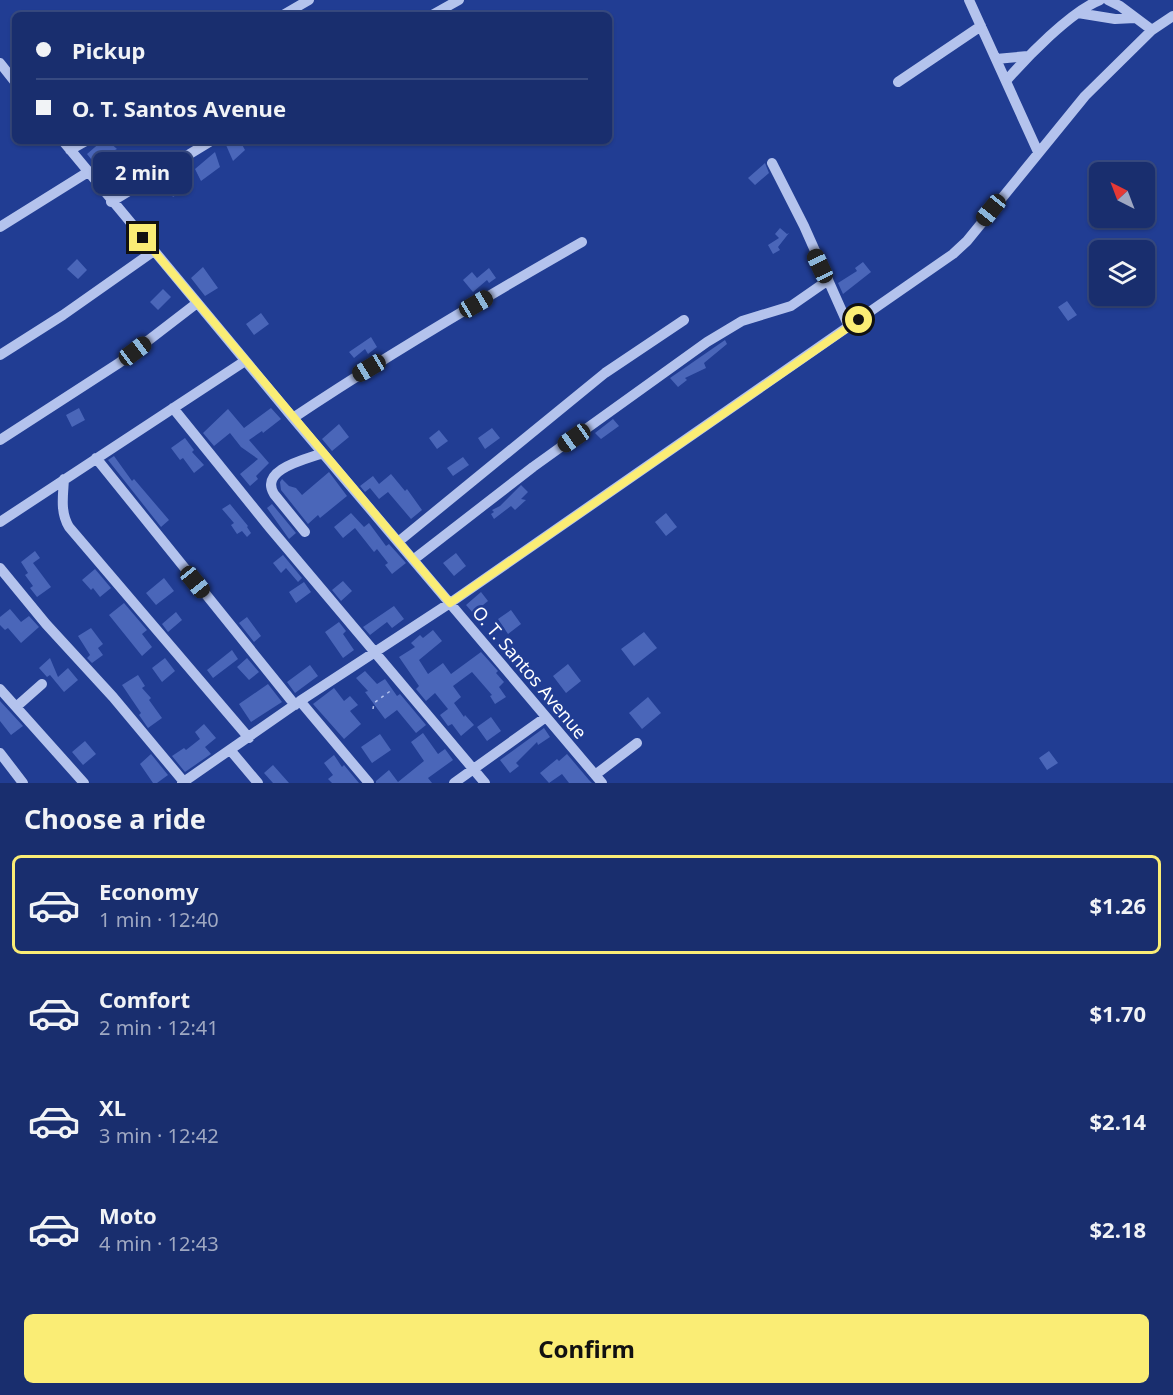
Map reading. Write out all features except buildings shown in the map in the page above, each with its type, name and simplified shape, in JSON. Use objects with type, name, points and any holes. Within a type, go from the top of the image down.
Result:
[{"type":"street","points":[[288,12],[309,0]]},
{"type":"street","points":[[437,12],[459,0]]},
{"type":"street","points":[[969,0],[1038,152]]},
{"type":"street","points":[[1006,81],[1028,56],[1078,13],[1100,0]]},
{"type":"street","points":[[1107,0],[1120,6],[1152,30]]},
{"type":"street","points":[[1078,13],[1115,19],[1135,18]]},
{"type":"street","points":[[0,568],[39,616],[113,697],[183,782],[231,751],[297,703],[450,603],[849,327],[959,248],[1086,96],[1152,30],[1173,16]]},
{"type":"street","points":[[898,82],[981,26]]},
{"type":"street","points":[[996,59],[1028,56]]},
{"type":"street","points":[[0,63],[12,78]]},
{"type":"street","name":"O. T. Santos Avenue","points":[[65,144],[111,202],[599,779]]},
{"type":"street","points":[[70,150],[81,144]]},
{"type":"street","points":[[111,202],[206,144]]},
{"type":"street","points":[[772,163],[804,226],[849,327]]},
{"type":"street","points":[[2,223],[88,172]]},
{"type":"street","points":[[293,418],[381,361],[582,242]]},
{"type":"street","points":[[0,355],[63,315],[154,251]]},
{"type":"street","points":[[414,560],[533,466],[707,342],[742,321],[791,306],[827,281]]},
{"type":"street","points":[[0,440],[103,374],[197,303]]},
{"type":"street","points":[[398,542],[605,373],[684,321]]},
{"type":"street","points":[[0,522],[245,361]]},
{"type":"street","points":[[173,408],[270,528],[485,783]]},
{"type":"street","points":[[305,532],[274,494],[271,482],[286,466],[323,453]]},
{"type":"street","points":[[96,458],[297,703],[369,783]]},
{"type":"street","points":[[64,479],[63,507],[65,521],[69,527],[249,738]]},
{"type":"street","points":[[16,707],[42,684]]},
{"type":"street","points":[[0,689],[84,783]]},
{"type":"street","points":[[454,783],[546,717]]},
{"type":"street","points":[[599,779],[637,743]]},
{"type":"street","points":[[231,751],[258,783]]},
{"type":"street","points":[[0,753],[23,783]]},
{"type":"path","points":[[373,709],[374,703],[401,683]]},
{"type":"route","points":[[143,238],[450,603],[859,320]]}]
